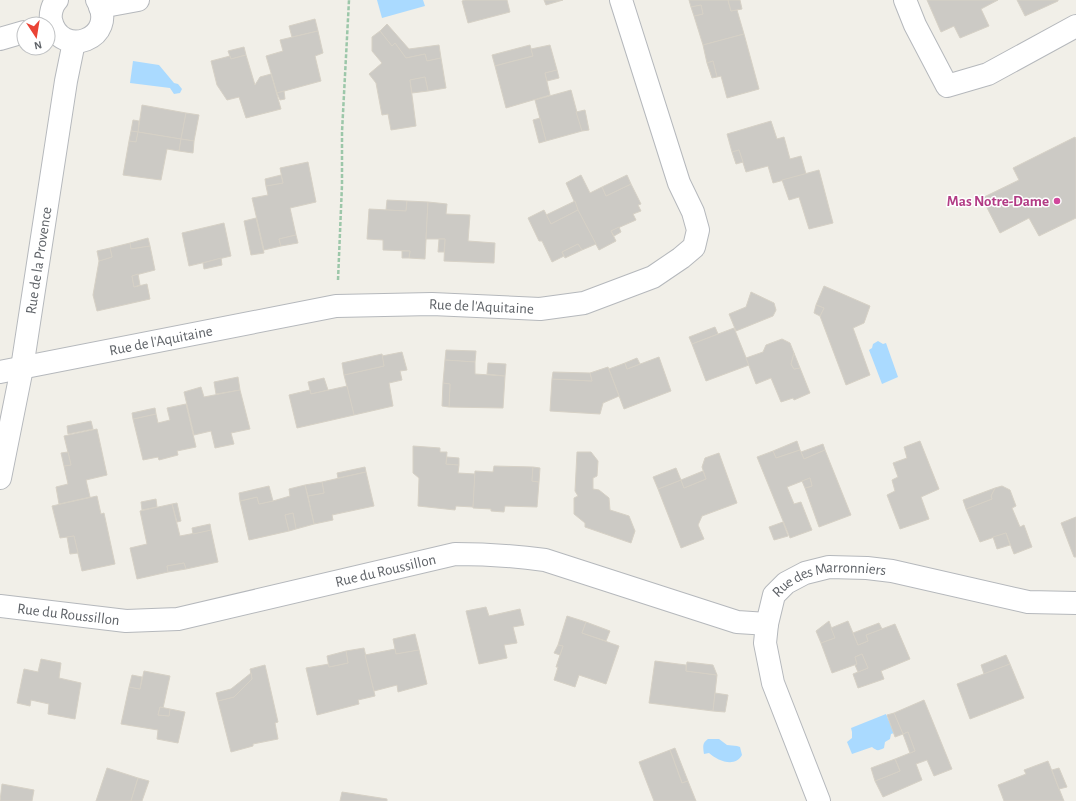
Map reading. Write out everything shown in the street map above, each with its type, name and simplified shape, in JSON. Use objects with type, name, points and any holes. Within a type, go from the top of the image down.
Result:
[{"type":"street","points":[[51,16],[52,10],[57,0]]},
{"type":"street","points":[[56,32],[61,37],[74,42],[83,41],[98,32],[102,15],[99,3],[138,0]]},
{"type":"street","name":"Rue de l'Aquitaine","points":[[0,372],[336,306],[432,304],[540,309],[584,303],[653,277],[681,258],[694,247],[698,230],[693,212],[679,183],[621,0]]},
{"type":"street","points":[[905,0],[915,25],[947,86],[988,74],[1076,26]]},
{"type":"street","points":[[0,39],[16,34]]},
{"type":"street","name":"Rue de la Provence","points":[[0,478],[22,368],[65,88],[74,42]]},
{"type":"street","name":"Rue du Roussillon","points":[[0,606],[126,621],[178,619],[455,554],[486,554],[518,556],[545,560],[737,622],[766,624]]},
{"type":"street","name":"Rue des Marronniers","points":[[819,801],[772,683],[765,643],[766,624],[774,595],[786,583],[805,573],[829,567],[867,568],[892,571],[1028,602],[1076,603]]},
{"type":"path","points":[[336,306],[340,245],[342,132],[349,0]]},
{"type":"water","points":[[377,0],[423,0],[425,6],[382,18]]},
{"type":"water","points":[[133,61],[159,65],[174,83],[178,84],[182,89],[180,93],[174,94],[170,88],[130,83]]},
{"type":"water","points":[[878,341],[883,344],[886,343],[898,377],[882,384],[869,350],[872,348],[873,344]]},
{"type":"water","points":[[886,714],[894,733],[891,734],[890,739],[885,742],[884,748],[878,750],[872,747],[852,754],[847,742],[852,738],[851,728]]},
{"type":"water","points":[[708,739],[719,739],[727,745],[740,747],[742,755],[735,761],[726,762],[717,759],[709,753],[704,754],[703,745]]},
{"type":"building","points":[[507,0],[510,12],[468,23],[462,1]]},
{"type":"building","points":[[544,0],[563,0],[546,5]]},
{"type":"building","points":[[689,0],[728,0],[731,11],[737,10],[744,34],[703,45],[694,16],[703,14],[701,5],[691,7]]},
{"type":"building","points":[[728,0],[740,0],[742,9],[731,11]]},
{"type":"building","points":[[927,0],[998,0],[981,9],[989,26],[960,38],[954,26],[941,32]]},
{"type":"building","points":[[1017,0],[1058,0],[1058,1],[1025,16]]},
{"type":"building","points":[[701,5],[703,14],[694,16],[691,7]]},
{"type":"building","points":[[315,19],[318,31],[292,37],[289,26]]},
{"type":"building","points":[[387,24],[409,49],[439,45],[441,58],[427,61],[425,54],[406,58],[395,43],[392,46],[380,31]]},
{"type":"building","points":[[318,31],[323,53],[315,56],[321,81],[277,93],[266,56],[283,51],[280,40]]},
{"type":"building","points":[[380,31],[392,46],[395,43],[406,58],[425,54],[427,61],[441,58],[446,88],[428,91],[425,77],[410,80],[416,126],[391,130],[388,114],[382,115],[376,83],[369,74],[382,63],[372,51],[372,37]]},
{"type":"building","points":[[744,34],[759,89],[727,98],[721,76],[717,77],[713,61],[707,63],[703,45]]},
{"type":"building","points":[[530,45],[533,56],[495,66],[492,55]]},
{"type":"building","points":[[550,45],[557,70],[545,73],[550,95],[506,108],[495,66],[533,56],[531,49]]},
{"type":"building","points":[[244,47],[246,55],[231,59],[228,51]]},
{"type":"building","points":[[246,55],[255,85],[260,77],[271,74],[281,109],[246,118],[239,97],[227,100],[217,85],[211,61],[230,56],[231,59]]},
{"type":"building","points":[[713,61],[717,77],[712,78],[707,63]]},
{"type":"building","points":[[557,70],[559,78],[547,81],[545,73]]},
{"type":"building","points":[[425,77],[428,91],[412,93],[410,80]]},
{"type":"building","points":[[571,90],[582,131],[546,141],[535,100]]},
{"type":"building","points":[[284,91],[285,99],[280,100],[277,93]]},
{"type":"building","points":[[142,105],[186,113],[181,139],[138,132]]},
{"type":"building","points":[[585,110],[589,130],[582,131],[576,112]]},
{"type":"building","points":[[186,113],[199,115],[194,141],[181,139]]},
{"type":"building","points":[[540,118],[546,141],[539,143],[533,120]]},
{"type":"building","points":[[133,120],[139,121],[138,132],[131,131]]},
{"type":"building","points":[[771,121],[777,139],[784,137],[790,159],[801,156],[806,174],[773,183],[768,166],[746,172],[739,150],[732,152],[727,134]]},
{"type":"building","points":[[131,131],[138,132],[136,142],[129,141]]},
{"type":"building","points":[[138,132],[181,139],[179,151],[167,149],[161,180],[123,175],[129,141],[136,142]]},
{"type":"building","points":[[1075,137],[1076,218],[1039,236],[1029,218],[1000,233],[982,198],[1019,180],[1013,168]]},
{"type":"building","points":[[181,139],[194,141],[193,153],[179,151]]},
{"type":"building","points":[[739,150],[743,162],[736,164],[732,152]]},
{"type":"building","points":[[308,162],[316,202],[290,208],[296,235],[279,239],[281,246],[264,250],[252,198],[268,195],[266,186],[283,183],[280,168]]},
{"type":"building","points":[[819,170],[833,223],[809,229],[799,197],[789,200],[782,180]]},
{"type":"building","points":[[281,175],[283,183],[266,186],[265,179]]},
{"type":"building","points":[[581,175],[590,193],[602,187],[606,196],[631,184],[641,204],[638,205],[641,211],[633,214],[636,220],[611,231],[616,241],[599,250],[566,183]]},
{"type":"building","points":[[627,175],[631,184],[606,196],[602,187]]},
{"type":"building","points":[[387,200],[407,201],[406,211],[386,210]]},
{"type":"building","points":[[407,201],[428,202],[425,259],[409,258],[410,251],[383,250],[383,240],[367,239],[369,209],[406,211]]},
{"type":"building","points":[[575,201],[578,210],[551,224],[546,215]]},
{"type":"building","points":[[428,202],[447,204],[446,214],[470,215],[468,241],[495,243],[494,263],[444,261],[445,239],[426,239]]},
{"type":"building","points":[[544,210],[551,224],[578,210],[596,244],[582,250],[578,244],[562,252],[564,256],[552,262],[542,241],[539,241],[528,218]]},
{"type":"building","points":[[256,218],[264,253],[251,255],[244,221]]},
{"type":"building","points":[[224,223],[231,256],[189,266],[182,233]]},
{"type":"building","points":[[619,227],[621,232],[614,236],[611,231]]},
{"type":"building","points":[[296,235],[298,243],[281,246],[279,239]]},
{"type":"building","points":[[148,238],[150,246],[131,249],[130,243]]},
{"type":"building","points":[[439,239],[445,239],[444,252],[438,252]]},
{"type":"building","points":[[130,243],[131,249],[150,246],[155,270],[132,276],[134,287],[147,284],[150,299],[97,311],[93,295],[99,261],[112,257],[110,248]]},
{"type":"building","points":[[578,244],[582,250],[565,258],[562,252]]},
{"type":"building","points":[[110,248],[112,257],[99,261],[97,251]]},
{"type":"building","points":[[402,251],[410,251],[409,258],[402,258]]},
{"type":"building","points":[[221,258],[222,265],[204,269],[203,263]]},
{"type":"building","points":[[138,274],[140,285],[134,287],[132,276]]},
{"type":"building","points":[[824,286],[870,306],[864,323],[853,328],[870,375],[846,385],[820,316],[824,308],[816,305]]},
{"type":"building","points":[[751,292],[774,303],[776,310],[773,316],[736,331],[729,314],[746,307]]},
{"type":"building","points":[[816,305],[824,308],[820,316],[814,313]]},
{"type":"building","points":[[715,327],[718,334],[692,344],[689,337]]},
{"type":"building","points":[[734,328],[749,365],[706,381],[692,344]]},
{"type":"building","points":[[782,339],[790,343],[794,353],[791,364],[794,369],[800,368],[810,393],[794,400],[793,398],[781,402],[771,378],[756,384],[746,358],[763,352],[766,345]]},
{"type":"building","points":[[446,350],[476,351],[475,362],[445,360]]},
{"type":"building","points":[[402,352],[407,370],[400,371],[402,380],[389,383],[393,406],[354,415],[344,375],[384,366],[382,356]]},
{"type":"building","points":[[794,353],[800,368],[794,369],[791,364]]},
{"type":"building","points":[[382,354],[384,366],[344,375],[342,363]]},
{"type":"building","points":[[659,357],[671,391],[624,409],[609,369],[625,363],[627,369]]},
{"type":"building","points":[[637,358],[640,364],[627,369],[625,363]]},
{"type":"building","points":[[445,360],[475,362],[475,374],[505,376],[503,408],[449,407],[450,384],[443,383]]},
{"type":"building","points":[[488,363],[506,364],[505,376],[487,374]]},
{"type":"building","points":[[608,367],[619,396],[603,403],[600,414],[550,411],[552,379],[592,381],[590,373]]},
{"type":"building","points":[[553,372],[590,373],[592,381],[552,379]]},
{"type":"building","points":[[238,377],[240,390],[216,394],[214,382]]},
{"type":"building","points":[[324,378],[328,390],[311,394],[308,382]]},
{"type":"building","points":[[443,383],[450,384],[449,407],[442,406]]},
{"type":"building","points":[[347,386],[354,415],[297,428],[289,395],[310,390],[311,394]]},
{"type":"building","points":[[201,387],[204,397],[240,390],[250,429],[231,433],[234,444],[215,448],[211,431],[194,435],[184,392]]},
{"type":"building","points":[[186,404],[196,447],[177,451],[178,455],[159,460],[158,457],[143,460],[133,419],[156,414],[158,423],[170,420],[167,408]]},
{"type":"building","points":[[155,408],[156,414],[133,419],[132,413]]},
{"type":"building","points":[[91,421],[93,429],[68,434],[67,426]]},
{"type":"building","points":[[97,429],[107,475],[86,480],[90,497],[59,504],[56,487],[68,484],[64,466],[71,465],[64,436]]},
{"type":"building","points":[[797,441],[800,450],[776,458],[773,451]]},
{"type":"building","points":[[920,441],[939,489],[921,497],[929,519],[900,529],[887,495],[895,491],[892,480],[898,477],[893,463],[907,458],[904,447]]},
{"type":"building","points":[[823,444],[825,450],[804,459],[801,452]]},
{"type":"building","points":[[413,446],[440,448],[440,452],[447,452],[446,464],[459,465],[458,473],[475,474],[473,507],[456,506],[455,510],[418,506],[419,478],[413,473]]},
{"type":"building","points":[[800,450],[804,459],[825,450],[851,515],[819,527],[805,488],[812,486],[810,478],[787,487],[794,504],[801,502],[812,530],[790,538],[757,457],[773,451],[776,458]]},
{"type":"building","points":[[68,452],[71,465],[64,466],[61,453]]},
{"type":"building","points":[[577,452],[591,452],[598,461],[597,476],[593,478],[593,489],[599,490],[609,498],[610,510],[629,516],[635,531],[631,543],[585,527],[585,523],[574,514],[574,498],[578,496],[575,491]]},
{"type":"building","points":[[719,453],[737,503],[702,516],[698,525],[704,539],[681,548],[658,489],[681,480],[684,488],[706,479],[702,467],[705,458]]},
{"type":"building","points":[[447,457],[459,458],[459,465],[446,464]]},
{"type":"building","points":[[494,466],[533,467],[532,481],[539,482],[537,507],[505,506],[504,512],[491,511],[491,509],[473,508],[475,471],[493,472]]},
{"type":"building","points":[[365,467],[366,472],[338,478],[337,473]]},
{"type":"building","points":[[533,467],[540,468],[539,482],[532,481]]},
{"type":"building","points":[[676,468],[681,480],[658,489],[653,477]]},
{"type":"building","points":[[703,471],[706,479],[684,488],[681,480]]},
{"type":"building","points":[[366,472],[374,506],[332,515],[333,520],[314,524],[308,496],[324,493],[322,482]]},
{"type":"building","points":[[810,478],[812,486],[805,488],[802,481]]},
{"type":"building","points":[[322,482],[324,493],[308,496],[305,485]]},
{"type":"building","points":[[305,485],[314,524],[296,529],[293,513],[285,515],[289,531],[249,540],[240,501],[257,497],[259,504],[273,501],[290,496],[289,489]]},
{"type":"building","points":[[269,486],[273,501],[259,504],[257,497],[240,501],[239,493]]},
{"type":"building","points":[[1002,486],[1010,490],[1016,506],[1012,508],[1020,527],[1024,525],[1032,547],[1014,554],[1006,533],[980,542],[966,509],[992,499],[991,496],[995,488]]},
{"type":"building","points":[[995,488],[991,496],[992,499],[966,509],[963,500]]},
{"type":"building","points":[[97,496],[101,514],[104,513],[115,564],[82,571],[74,536],[60,538],[52,506]]},
{"type":"building","points":[[156,499],[157,507],[142,510],[141,502]]},
{"type":"building","points":[[177,503],[181,521],[177,522],[172,504]]},
{"type":"building","points":[[172,504],[180,536],[211,530],[218,562],[186,569],[184,563],[167,566],[168,572],[137,579],[130,548],[147,544],[140,511]]},
{"type":"building","points":[[293,513],[296,529],[289,531],[285,515]]},
{"type":"building","points":[[1076,517],[1076,557],[1074,557],[1061,523]]},
{"type":"building","points":[[783,522],[788,536],[774,540],[769,527]]},
{"type":"building","points":[[210,524],[211,530],[193,534],[192,528]]},
{"type":"building","points":[[1006,533],[1010,545],[997,549],[993,537]]},
{"type":"building","points":[[74,536],[78,553],[70,554],[67,537]]},
{"type":"building","points":[[184,563],[186,569],[168,572],[167,566]]},
{"type":"building","points":[[486,607],[489,616],[520,609],[524,625],[513,627],[517,643],[504,645],[507,658],[479,664],[466,611]]},
{"type":"building","points":[[567,616],[586,622],[582,633],[619,646],[606,684],[579,675],[575,687],[554,680],[558,667],[556,667],[563,646],[558,645]]},
{"type":"building","points":[[829,621],[835,638],[821,643],[816,631]]},
{"type":"building","points":[[848,621],[858,645],[868,641],[866,635],[895,624],[910,659],[881,671],[884,679],[858,688],[853,674],[868,668],[862,654],[855,657],[857,664],[832,673],[821,643],[835,638],[831,628]]},
{"type":"building","points":[[586,622],[610,631],[606,641],[582,633]]},
{"type":"building","points":[[879,623],[882,629],[866,635],[868,641],[858,645],[853,633]]},
{"type":"building","points":[[415,634],[419,650],[396,654],[393,639]]},
{"type":"building","points":[[558,645],[563,646],[560,655],[554,653]]},
{"type":"building","points":[[364,648],[375,696],[358,700],[359,704],[317,715],[306,668],[329,664],[329,667],[348,663],[346,651]]},
{"type":"building","points":[[395,649],[396,654],[419,650],[427,684],[398,692],[397,685],[374,691],[365,655]]},
{"type":"building","points":[[346,651],[348,663],[329,667],[327,656]]},
{"type":"building","points":[[862,654],[868,668],[858,672],[855,665],[857,664],[855,657]]},
{"type":"building","points":[[1006,655],[1010,664],[984,674],[981,665]]},
{"type":"building","points":[[41,659],[61,663],[59,678],[81,683],[75,719],[48,714],[49,704],[31,700],[30,706],[17,703],[24,669],[38,672]]},
{"type":"building","points":[[655,661],[686,665],[686,671],[717,675],[713,711],[649,703]]},
{"type":"building","points":[[687,662],[713,665],[717,675],[686,671]]},
{"type":"building","points":[[1010,664],[1024,698],[970,719],[957,684]]},
{"type":"building","points":[[265,665],[278,722],[275,723],[278,739],[253,744],[253,746],[231,752],[218,701],[234,697],[252,679],[250,669]]},
{"type":"building","points":[[144,671],[170,676],[163,708],[160,707],[158,715],[169,716],[170,709],[185,712],[178,743],[157,739],[158,730],[121,724],[129,687],[140,689]]},
{"type":"building","points":[[251,673],[252,679],[234,697],[218,701],[216,693],[231,689]]},
{"type":"building","points":[[132,675],[142,677],[140,689],[129,687]]},
{"type":"building","points":[[715,693],[728,695],[725,712],[713,711]]},
{"type":"building","points":[[924,700],[952,769],[934,776],[927,760],[916,764],[922,780],[883,797],[875,781],[900,771],[895,759],[915,751],[908,732],[903,734],[894,713]]},
{"type":"building","points":[[160,707],[170,709],[169,716],[158,715]]},
{"type":"building","points":[[894,713],[903,734],[895,737],[887,715]]},
{"type":"building","points":[[908,732],[915,751],[910,753],[903,734]]},
{"type":"building","points":[[675,748],[688,781],[682,783],[670,750]]},
{"type":"building","points":[[670,750],[682,783],[688,781],[696,801],[654,801],[639,762]]},
{"type":"building","points":[[895,759],[900,771],[875,781],[871,768]]},
{"type":"building","points":[[1048,761],[1064,801],[1004,801],[998,785],[1026,774],[1024,770]]},
{"type":"building","points":[[107,768],[138,778],[131,801],[96,801]]},
{"type":"building","points":[[1059,768],[1067,787],[1059,789],[1052,770]]},
{"type":"building","points":[[138,778],[149,781],[142,801],[131,801]]},
{"type":"building","points":[[2,784],[34,790],[32,801],[0,801]]},
{"type":"building","points":[[342,792],[387,799],[387,801],[340,801]]},
{"type":"place","name":"Mas Notre-Dame","points":[[1057,201]]}]
